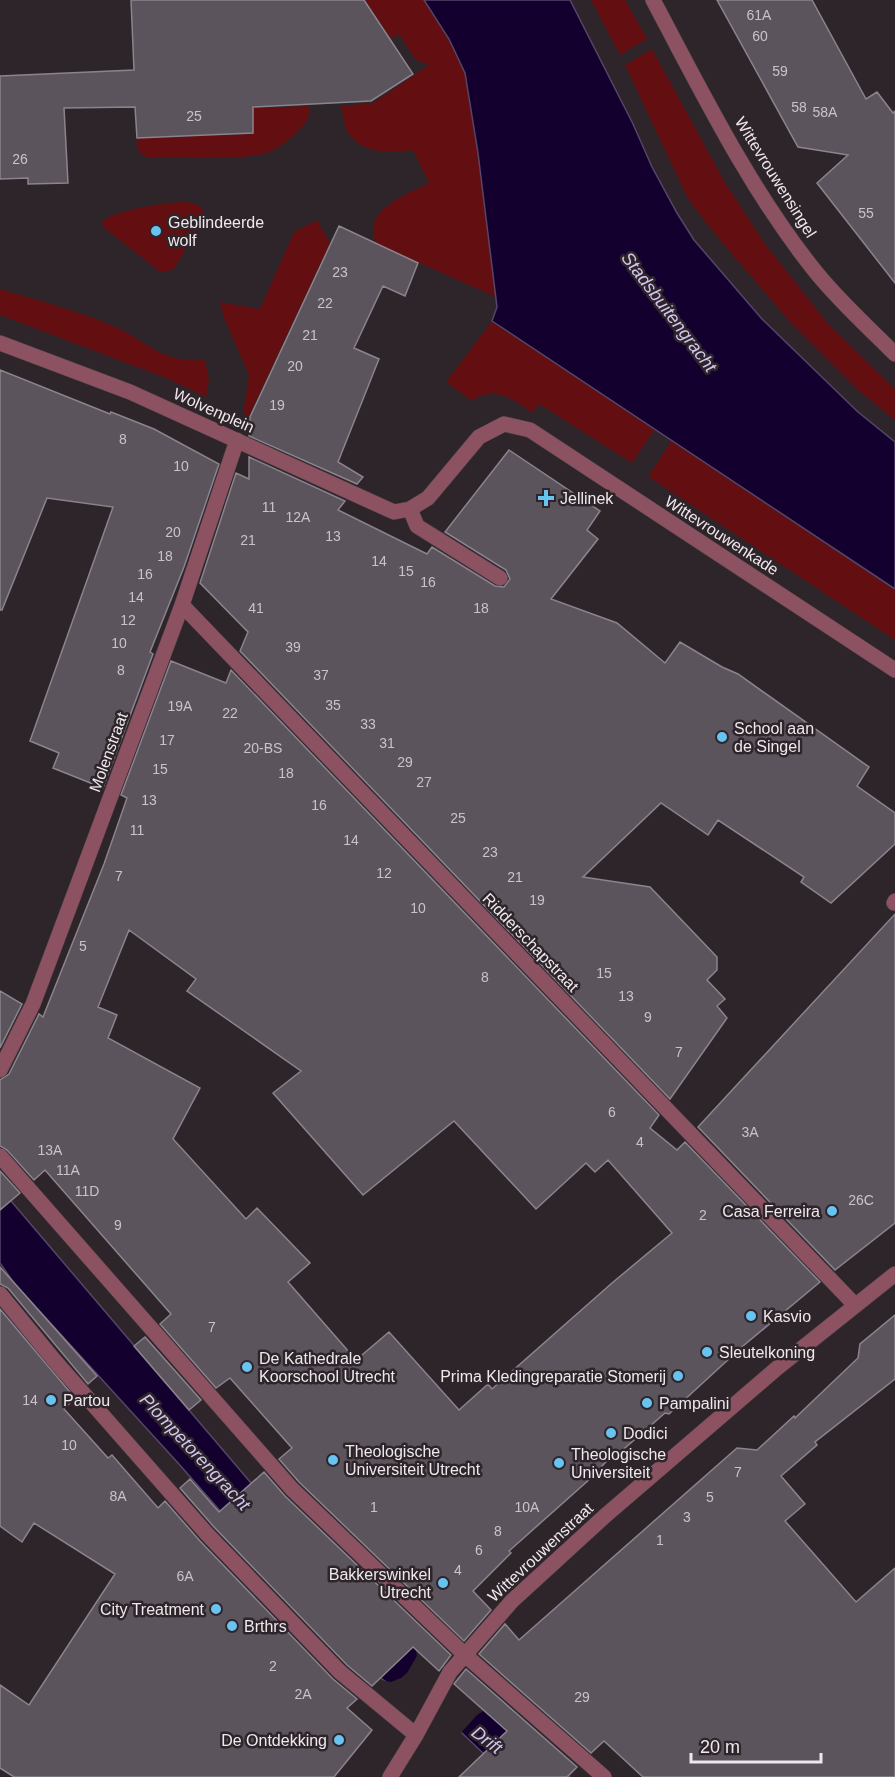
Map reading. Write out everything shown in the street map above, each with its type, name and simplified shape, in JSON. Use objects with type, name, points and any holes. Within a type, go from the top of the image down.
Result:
[{"type":"street","name":"Wittevrouwensingel","points":[[653,0],[747,171],[785,230],[815,272],[895,354]]},
{"type":"street","name":"Wolvenplein","points":[[0,343],[130,392],[394,512],[410,509]]},
{"type":"street","name":"Wittevrouwenkade","points":[[410,509],[428,498],[479,437],[504,424],[530,430],[895,670]]},
{"type":"street","name":"Molenstraat","points":[[0,1070],[33,1004],[182,605],[237,440]]},
{"type":"street","points":[[410,509],[417,526],[500,578]]},
{"type":"street","name":"Ridderschapstraat","points":[[182,605],[855,1305]]},
{"type":"street","points":[[0,1156],[292,1489],[464,1654],[604,1777]]},
{"type":"street","name":"Wittevrouwenstraat","points":[[390,1777],[450,1672],[512,1601],[606,1515],[855,1305],[895,1274]]},
{"type":"street","points":[[0,1294],[54,1360],[207,1534],[340,1672],[416,1735]]},
{"type":"shaded area","points":[[365,0],[424,0],[449,39],[465,73],[478,153],[496,297],[377,244],[373,232],[374,222],[380,213],[398,198],[429,183],[413,150],[394,152],[374,150],[357,142],[345,126],[341,106],[373,103],[429,65],[416,60],[399,34],[391,39]]},
{"type":"shaded area","points":[[591,0],[625,0],[647,39],[620,55]]},
{"type":"shaded area","points":[[652,49],[724,181],[765,244],[829,325],[895,389],[895,420],[859,391],[790,322],[688,199],[625,65]]},
{"type":"shaded area","points":[[310,106],[307,120],[297,133],[276,149],[260,154],[229,158],[146,157],[137,147],[137,138],[253,134],[253,108]]},
{"type":"shaded area","points":[[178,202],[199,205],[205,216],[174,269],[159,271],[103,227],[102,222],[116,214]]},
{"type":"shaded area","points":[[317,220],[330,243],[249,416],[243,414],[249,375],[224,318],[220,302],[260,309],[294,232]]},
{"type":"shaded area","points":[[0,289],[111,325],[155,350],[176,358],[205,360],[209,380],[206,397],[166,378],[0,315]]},
{"type":"shaded area","points":[[492,321],[655,429],[632,463],[539,404],[532,413],[511,399],[496,394],[480,396],[472,401],[446,382]]},
{"type":"shaded area","points":[[672,440],[895,589],[895,640],[649,477]]},
{"type":"water","name":"Stadsbuitengracht","points":[[424,0],[570,0],[633,124],[652,167],[694,240],[762,319],[858,412],[895,442],[895,589],[492,321],[497,307],[478,153],[465,73],[449,39]]},
{"type":"water","points":[[0,1188],[251,1483],[356,1590],[570,1777],[508,1777],[462,1733],[382,1679],[333,1627],[273,1571],[14,1283],[0,1263]]},
{"type":"pier","points":[[415,1644],[496,1710],[485,1710],[477,1715],[459,1735],[380,1680],[391,1682],[407,1673],[417,1656]]},
{"type":"building","points":[[131,0],[364,0],[413,74],[371,101],[253,107],[253,133],[137,138],[135,107],[64,108],[68,183],[28,184],[28,178],[0,179],[0,76],[134,70]]},
{"type":"building","points":[[717,0],[812,0],[866,99],[877,92],[893,113],[895,111],[895,283],[817,183],[848,155],[798,147]]},
{"type":"building","points":[[339,226],[418,263],[405,296],[383,286],[354,348],[379,359],[338,462],[363,477],[357,484],[249,436],[250,417]]},
{"type":"building","points":[[0,370],[154,429],[219,464],[184,567],[150,652],[153,654],[103,788],[53,768],[59,753],[30,741],[113,507],[47,498],[2,610],[0,610]]},
{"type":"building","points":[[509,450],[600,511],[587,530],[598,539],[551,599],[617,623],[665,663],[680,642],[738,674],[869,767],[857,786],[895,813],[895,844],[831,903],[801,882],[804,877],[718,820],[708,835],[661,803],[583,877],[650,887],[717,957],[717,970],[707,980],[725,999],[717,1006],[727,1018],[670,1099],[240,651],[248,632],[200,583],[236,473],[249,479],[249,457],[345,501],[338,510],[427,554],[432,547],[495,586],[504,587],[510,579],[506,570],[445,532]]},
{"type":"building","points":[[171,661],[226,683],[231,670],[659,1115],[650,1128],[677,1150],[685,1142],[820,1282],[743,1346],[669,1414],[665,1413],[618,1454],[616,1451],[591,1478],[509,1551],[511,1553],[473,1591],[491,1610],[464,1641],[299,1482],[279,1459],[292,1448],[230,1378],[216,1388],[160,1324],[171,1314],[45,1170],[34,1180],[7,1150],[0,1146],[0,1080],[9,1074],[39,1014],[43,1017],[104,864],[127,798],[121,795]],"holes":[[[129,930],[196,979],[187,991],[301,1071],[273,1093],[363,1195],[454,1121],[536,1209],[586,1163],[595,1172],[608,1160],[672,1233],[492,1389],[488,1384],[459,1410],[389,1332],[356,1360],[288,1282],[310,1263],[257,1208],[246,1219],[173,1139],[200,1088],[108,1038],[117,1015],[98,1007]]]},
{"type":"building","points":[[895,914],[895,1223],[835,1270],[698,1127]]},
{"type":"building","points":[[0,991],[22,1004],[0,1048]]},
{"type":"building","points":[[0,1171],[20,1193],[0,1210]]},
{"type":"building","points":[[0,1267],[97,1376],[88,1384],[8,1288],[0,1284]]},
{"type":"building","points":[[0,1309],[75,1398],[64,1409],[108,1458],[112,1455],[158,1508],[165,1501],[200,1541],[333,1679],[357,1699],[347,1708],[372,1730],[334,1777],[14,1777],[0,1768],[0,1685],[29,1705],[115,1574],[34,1523],[22,1542],[0,1526]]},
{"type":"building","points":[[895,1315],[895,1379],[815,1442],[817,1445],[781,1476],[805,1504],[785,1521],[856,1602],[895,1568],[895,1777],[643,1777],[604,1741],[591,1753],[479,1654],[505,1624],[519,1640],[737,1448],[757,1450],[794,1416],[795,1418],[858,1358],[860,1344]]},
{"type":"building","points":[[145,1337],[201,1400],[189,1410],[134,1346]]},
{"type":"building","points":[[264,1472],[285,1496],[451,1655],[439,1671],[413,1647],[372,1686],[347,1665],[214,1527],[180,1488],[190,1479],[219,1512]]},
{"type":"building","points":[[466,1669],[577,1767],[567,1777],[459,1777],[507,1731],[454,1684]]},
{"type":"place","name":"Geblindeerde wolf","points":[[156,231]]},
{"type":"place","name":"Jellinek","points":[[546,498]]},
{"type":"place","name":"School aan de Singel","points":[[722,737]]},
{"type":"place","name":"Casa Ferreira","points":[[832,1211]]},
{"type":"place","name":"Kasvio","points":[[751,1316]]},
{"type":"place","name":"Sleutelkoning","points":[[707,1352]]},
{"type":"place","name":"De Kathedrale Koorschool Utrecht","points":[[247,1367]]},
{"type":"place","name":"Prima Kledingreparatie Stomerij","points":[[678,1376]]},
{"type":"place","name":"Partou","points":[[51,1400]]},
{"type":"place","name":"Pampalini","points":[[647,1403]]},
{"type":"place","name":"Dodici","points":[[611,1433]]},
{"type":"place","name":"Theologische Universiteit Utrecht","points":[[333,1460]]},
{"type":"place","name":"Theologische Universiteit","points":[[559,1463]]},
{"type":"place","name":"Bakkerswinkel Utrecht","points":[[443,1583]]},
{"type":"place","name":"City Treatment","points":[[216,1609]]},
{"type":"place","name":"Brthrs","points":[[232,1626]]},
{"type":"place","name":"De Ontdekking","points":[[339,1740]]},
{"type":"water label","name":"Plompetorengracht","points":[[195,1452]]},
{"type":"water label","name":"Drift","points":[[487,1740]]}]
